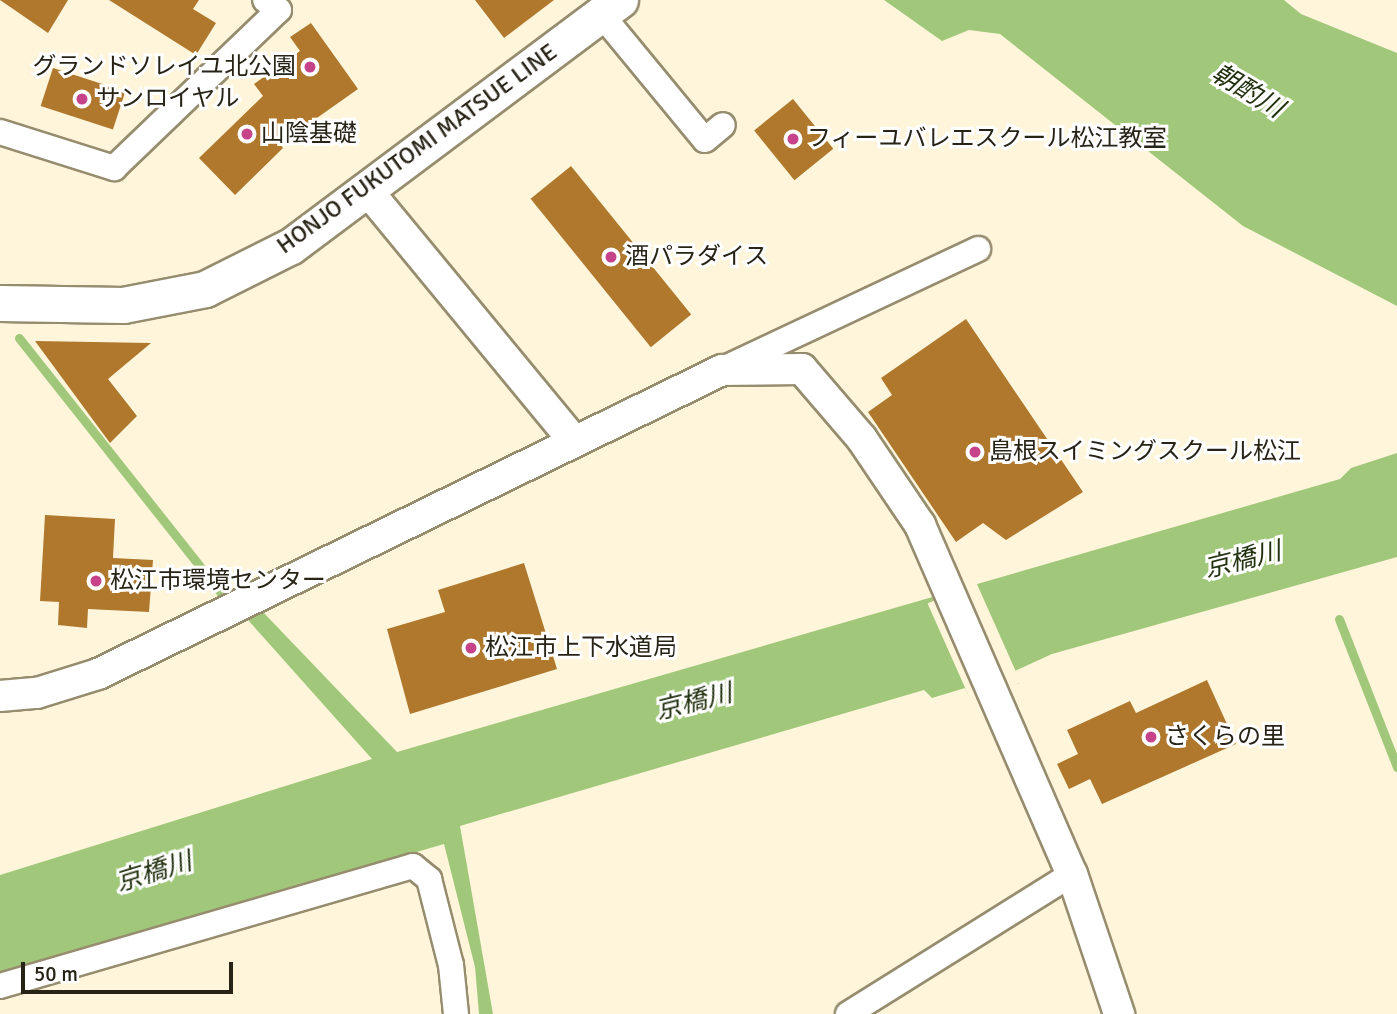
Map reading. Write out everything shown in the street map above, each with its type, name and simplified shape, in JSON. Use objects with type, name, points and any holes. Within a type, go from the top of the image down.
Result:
[{"type":"main road","name":"HONJO FUKUTOMI MATSUE LINE","points":[[0,303],[123,305],[205,289],[291,246],[610,7]]},
{"type":"street","points":[[0,132],[114,168],[279,10],[265,0]]},
{"type":"street","points":[[610,7],[705,140],[723,125]]},
{"type":"street","points":[[367,190],[574,441]]},
{"type":"street","points":[[0,696],[37,693],[98,674],[574,441],[978,249]]},
{"type":"street","points":[[722,370],[802,369],[897,489],[949,586],[997,694],[1072,874],[1119,1014]]},
{"type":"street","points":[[0,986],[413,866],[429,879],[453,976],[456,1014]]},
{"type":"street","points":[[848,1014],[1072,874]]},
{"type":"water","name":"朝酌川","points":[[884,0],[1284,0],[1301,14],[1397,53],[1397,306],[1243,226],[1000,34],[969,30],[942,41]]},
{"type":"water","name":"京橋川","points":[[1397,453],[1397,557],[1052,654],[1015,671],[1020,683],[971,700],[965,688],[932,698],[924,690],[460,826],[493,1014],[479,1014],[475,967],[444,844],[0,974],[0,875],[372,759],[248,620],[262,611],[397,752],[1340,479],[1351,468]]},
{"type":"pier","points":[[976,582],[1021,682],[972,704],[928,604]]},
{"type":"building","points":[[0,0],[68,0],[48,33]]},
{"type":"building","points":[[109,0],[199,0],[193,9],[216,23],[196,55]]},
{"type":"building","points":[[475,0],[554,0],[504,38]]},
{"type":"building","points":[[311,23],[358,89],[280,144],[283,148],[235,195],[199,158],[263,96],[254,84],[300,51],[290,37]]},
{"type":"building","name":"サンロイヤル","points":[[53,68],[125,91],[113,130],[41,106]]},
{"type":"building","name":"フィーユバレエスクール松江教室","points":[[793,99],[833,149],[794,180],[754,130]]},
{"type":"building","name":"酒パラダイス","points":[[571,166],[691,314],[651,347],[531,199]]},
{"type":"building","name":"島根スイミングスクール松江","points":[[966,319],[1083,492],[1006,540],[983,523],[956,542],[868,412],[892,395],[881,378]]},
{"type":"building","points":[[35,341],[151,343],[108,379],[137,416],[110,443]]},
{"type":"building","name":"松江市環境センター","points":[[45,515],[115,519],[113,558],[153,560],[149,612],[88,609],[87,628],[58,625],[59,602],[40,601]]},
{"type":"building","name":"松江市上下水道局","points":[[524,563],[557,669],[410,714],[387,629],[445,612],[438,590]]},
{"type":"building","name":"さくらの里","points":[[1207,680],[1236,744],[1102,804],[1090,779],[1069,789],[1057,764],[1078,754],[1067,730],[1130,701],[1136,713]]},
{"type":"waterway","points":[[19,338],[221,593]]},
{"type":"waterway","points":[[1339,619],[1397,767]]},
{"type":"place","name":"グランドソレイユ北公園","points":[[310,67]]},
{"type":"place","name":"サンロイヤル","points":[[82,99]]},
{"type":"place","name":"山陰基礎","points":[[247,134]]},
{"type":"place","name":"フィーユバレエスクール松江教室","points":[[793,139]]},
{"type":"place","name":"酒パラダイス","points":[[611,257]]},
{"type":"place","name":"島根スイミングスクール松江","points":[[975,452]]},
{"type":"place","name":"松江市環境センター","points":[[96,581]]},
{"type":"place","name":"松江市上下水道局","points":[[471,648]]},
{"type":"place","name":"さくらの里","points":[[1151,737]]}]
